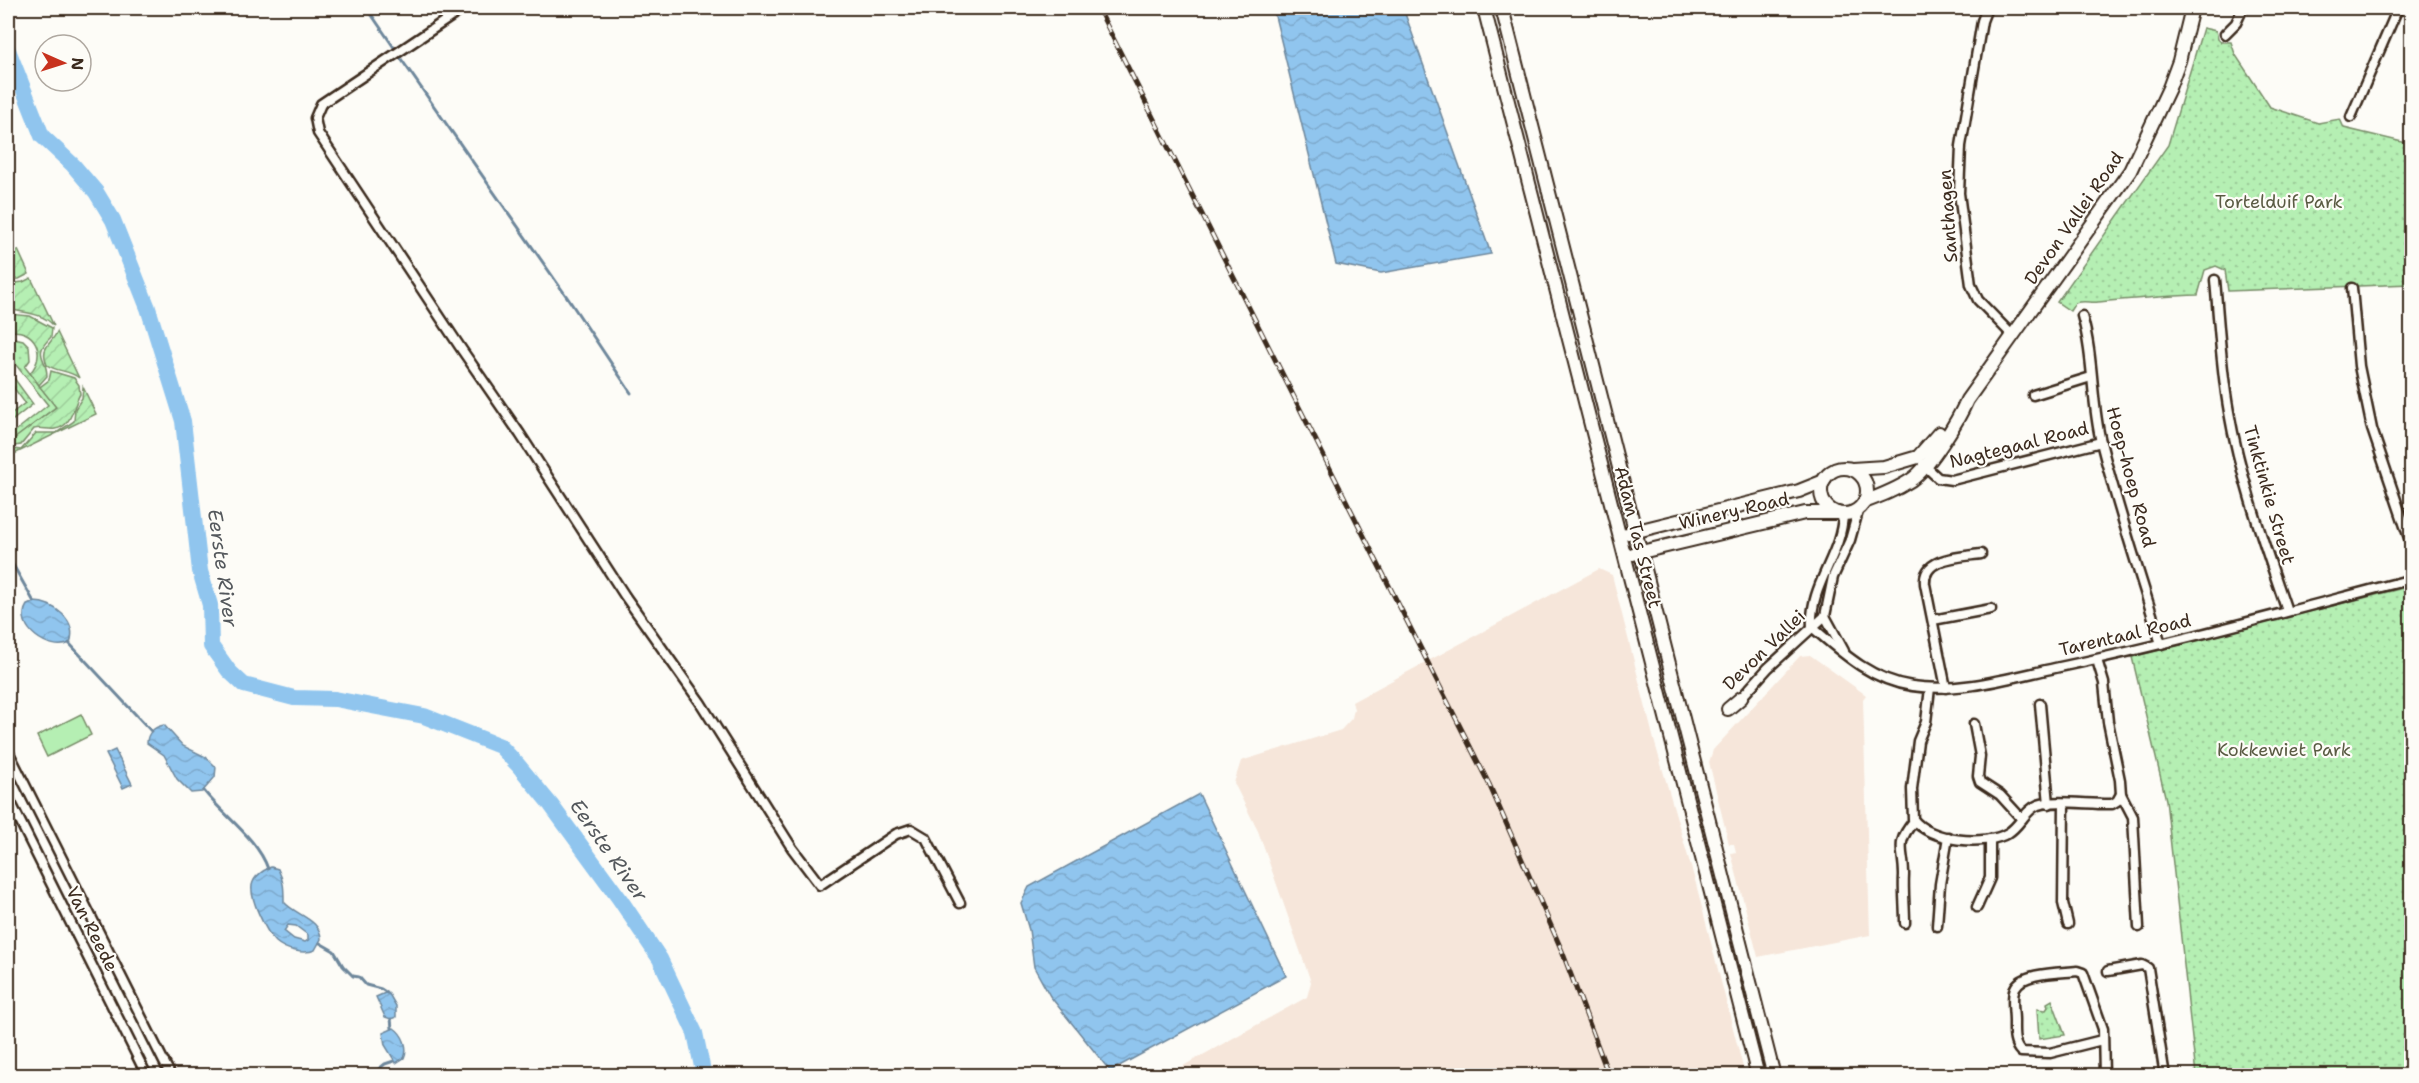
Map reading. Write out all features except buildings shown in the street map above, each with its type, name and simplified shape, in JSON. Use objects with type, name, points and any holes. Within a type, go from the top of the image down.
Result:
[{"type":"main road","name":"Adam Tas Street","points":[[1484,8],[1758,1076]]},
{"type":"main road","name":"Adam Tas Street","points":[[1502,8],[1774,1076]]},
{"type":"main road","name":"Devon Vallei Road","points":[[1862,505],[1913,479],[1921,462],[1961,415],[1967,400],[2130,171],[2169,88],[2179,61],[2192,8]]},
{"type":"main road","points":[[1852,470],[1864,480],[1866,487],[1862,505],[1840,513],[1830,509],[1822,496],[1824,481],[1836,470],[1921,462]]},
{"type":"main road","name":"Winery Road","points":[[1619,537],[1799,490],[1824,481]]},
{"type":"main road","name":"Winery Road","points":[[1624,557],[1640,551],[1805,513],[1840,513]]},
{"type":"main road","name":"Devon Vallei","points":[[1728,709],[1741,698]]},
{"type":"street","points":[[464,8],[321,104],[315,118],[318,133],[526,443],[625,596],[700,702],[792,848],[820,885],[896,834],[911,828],[926,838],[960,903]]},
{"type":"street","name":"Santhagen","points":[[1986,8],[1961,146],[1959,193],[1971,285],[1978,300],[2013,336]]},
{"type":"street","points":[[2226,34],[2236,23],[2243,8]]},
{"type":"street","points":[[2351,117],[2398,8]]},
{"type":"street","name":"Tinktinkie Street","points":[[2215,280],[2223,381],[2236,448],[2287,611]]},
{"type":"street","points":[[2352,288],[2360,375],[2372,429],[2412,547]]},
{"type":"street","name":"Hoep-hoep Road","points":[[2082,316],[2088,337],[2091,377],[2101,442],[2161,644]]},
{"type":"street","points":[[2033,395],[2091,377]]},
{"type":"street","name":"Nagtegaal Road","points":[[1921,462],[1938,478],[1952,480],[2101,442]]},
{"type":"street","points":[[1847,657],[1825,616],[1833,577],[1850,540],[1862,505]]},
{"type":"street","points":[[1812,627],[1811,614],[1816,594],[1838,546],[1843,526],[1840,513]]},
{"type":"street","points":[[1946,688],[1925,584],[1925,573],[1933,564],[1981,554]]},
{"type":"street","name":"Tarentaal Road","points":[[1812,627],[1860,667],[1891,681],[1930,688],[1946,688],[2097,660],[2412,579]]},
{"type":"street","points":[[1933,620],[1991,609]]},
{"type":"street","name":"Devon Vallei","points":[[1741,698],[1767,668],[1825,616]]},
{"type":"street","points":[[2097,660],[2104,683],[2108,722],[2121,794],[2133,817],[2139,927]]},
{"type":"street","points":[[1905,923],[1902,889],[1904,871],[1900,852],[1906,831],[1914,822],[1912,789],[1918,741],[1926,722],[1930,688]]},
{"type":"street","points":[[2040,704],[2049,804]]},
{"type":"street","points":[[1974,724],[1980,756],[1978,771],[1980,782],[2000,795],[2022,819]]},
{"type":"street","points":[[8,751],[171,1076]]},
{"type":"street","points":[[1914,822],[1948,837],[1973,842],[2010,832],[2036,806],[2064,803],[2112,804],[2121,794]]},
{"type":"street","name":"Van Reede","points":[[8,797],[147,1076]]},
{"type":"street","points":[[2064,803],[2063,903],[2068,924]]},
{"type":"street","points":[[1937,926],[1940,884],[1948,837]]},
{"type":"street","points":[[1977,907],[1990,878],[1990,839]]},
{"type":"street","points":[[2108,971],[2142,965],[2148,968],[2165,1076]]},
{"type":"street","points":[[2102,1040],[2050,1053],[2022,1052],[2014,1038],[2013,993],[2020,980],[2030,976],[2081,972],[2102,1026],[2104,1076]]},
{"type":"shaded area","points":[[1599,569],[1612,575],[1654,740],[1696,884],[1745,1075],[1167,1075],[1307,997],[1311,982],[1258,831],[1234,783],[1241,761],[1341,730],[1352,718],[1354,709],[1352,702]]},
{"type":"shaded area","points":[[1810,655],[1866,695],[1863,699],[1870,935],[1758,957],[1731,853],[1736,852],[1734,844],[1729,844],[1709,762],[1713,750],[1800,656]]},
{"type":"green space","name":"Tortelduif Park","points":[[2203,28],[2216,31],[2221,42],[2231,42],[2235,54],[2270,107],[2318,123],[2340,119],[2344,128],[2411,144],[2411,284],[2228,291],[2225,270],[2216,266],[2205,270],[2198,295],[2081,302],[2075,303],[2070,311],[2057,302],[2168,145]]},
{"type":"green space","points":[[18,250],[29,274],[19,279],[8,280],[8,258]]},
{"type":"green space","points":[[31,278],[54,326],[44,318],[8,309],[8,284],[23,282]]},
{"type":"green space","points":[[8,314],[30,316],[52,328],[51,337],[41,352],[47,376],[39,385],[30,373],[38,358],[36,343],[25,333],[8,332]]},
{"type":"green space","points":[[57,332],[79,378],[47,365],[45,350]]},
{"type":"green space","points":[[14,338],[23,340],[29,346],[30,360],[25,367],[56,407],[8,444],[8,437],[48,405],[12,360],[8,363],[10,357],[8,340]]},
{"type":"green space","points":[[8,370],[33,404],[8,424],[8,416],[25,403],[8,380]]},
{"type":"green space","points":[[51,371],[74,378],[79,385],[80,394],[69,420],[61,427],[34,429],[21,445],[14,446],[10,442],[56,407],[40,387],[49,380]]},
{"type":"green space","points":[[83,387],[96,414],[8,457],[8,444],[13,449],[21,450],[36,433],[56,433],[74,421],[75,409],[82,398]]},
{"type":"green space","name":"Kokkewiet Park","points":[[2411,586],[2411,1075],[2196,1075],[2166,800],[2132,657]]},
{"type":"green space","points":[[81,714],[91,735],[47,757],[37,736]]},
{"type":"green space","points":[[2052,1000],[2065,1035],[2039,1039],[2037,1009],[2046,1010],[2047,1003]]},
{"type":"water","points":[[1273,8],[1403,8],[1491,254],[1381,273],[1336,264]]},
{"type":"water","points":[[34,602],[49,605],[62,614],[71,627],[70,643],[62,645],[44,641],[29,629],[24,613],[27,605]]},
{"type":"water","points":[[164,725],[183,746],[206,757],[216,767],[215,777],[202,792],[191,793],[177,779],[164,755],[147,743],[152,731]]},
{"type":"water","points":[[115,750],[132,784],[123,788],[106,754]]},
{"type":"water","points":[[1199,794],[1286,976],[1110,1071],[1050,996],[1034,967],[1029,930],[1021,903],[1029,887]]},
{"type":"water","points":[[271,867],[278,869],[281,877],[284,902],[312,922],[320,932],[321,939],[315,950],[300,952],[284,947],[276,942],[267,930],[258,913],[252,888],[256,877]],"holes":[[[288,925],[296,926],[308,935],[308,940],[305,942],[294,939],[284,931]]]},
{"type":"water","points":[[385,993],[389,994],[396,1006],[396,1017],[391,1019],[385,1017],[376,997]]},
{"type":"water","points":[[394,1028],[402,1037],[406,1050],[404,1058],[396,1063],[385,1045],[383,1033]]},
{"type":"waterway","points":[[367,8],[395,49]]},
{"type":"waterway","name":"Eerste River","points":[[8,50],[42,136],[73,165],[96,192],[113,220],[148,308],[183,421],[200,571],[210,605],[211,646],[229,671],[244,685],[294,698],[335,699],[424,716],[500,746],[551,805],[660,959],[695,1033],[704,1076]]},
{"type":"waterway","points":[[399,56],[631,393]]},
{"type":"waterway","points":[[8,556],[34,602]]},
{"type":"waterway","points":[[69,643],[151,731]]},
{"type":"waterway","points":[[204,791],[248,837],[268,869]]},
{"type":"waterway","points":[[320,943],[334,951],[343,966],[353,976],[359,977],[366,985],[387,993]]},
{"type":"waterway","points":[[391,1019],[392,1028]]},
{"type":"waterway","points":[[370,1076],[385,1064],[394,1061]]},
{"type":"railway","points":[[1098,8],[1489,784],[1562,951],[1609,1076]]}]
